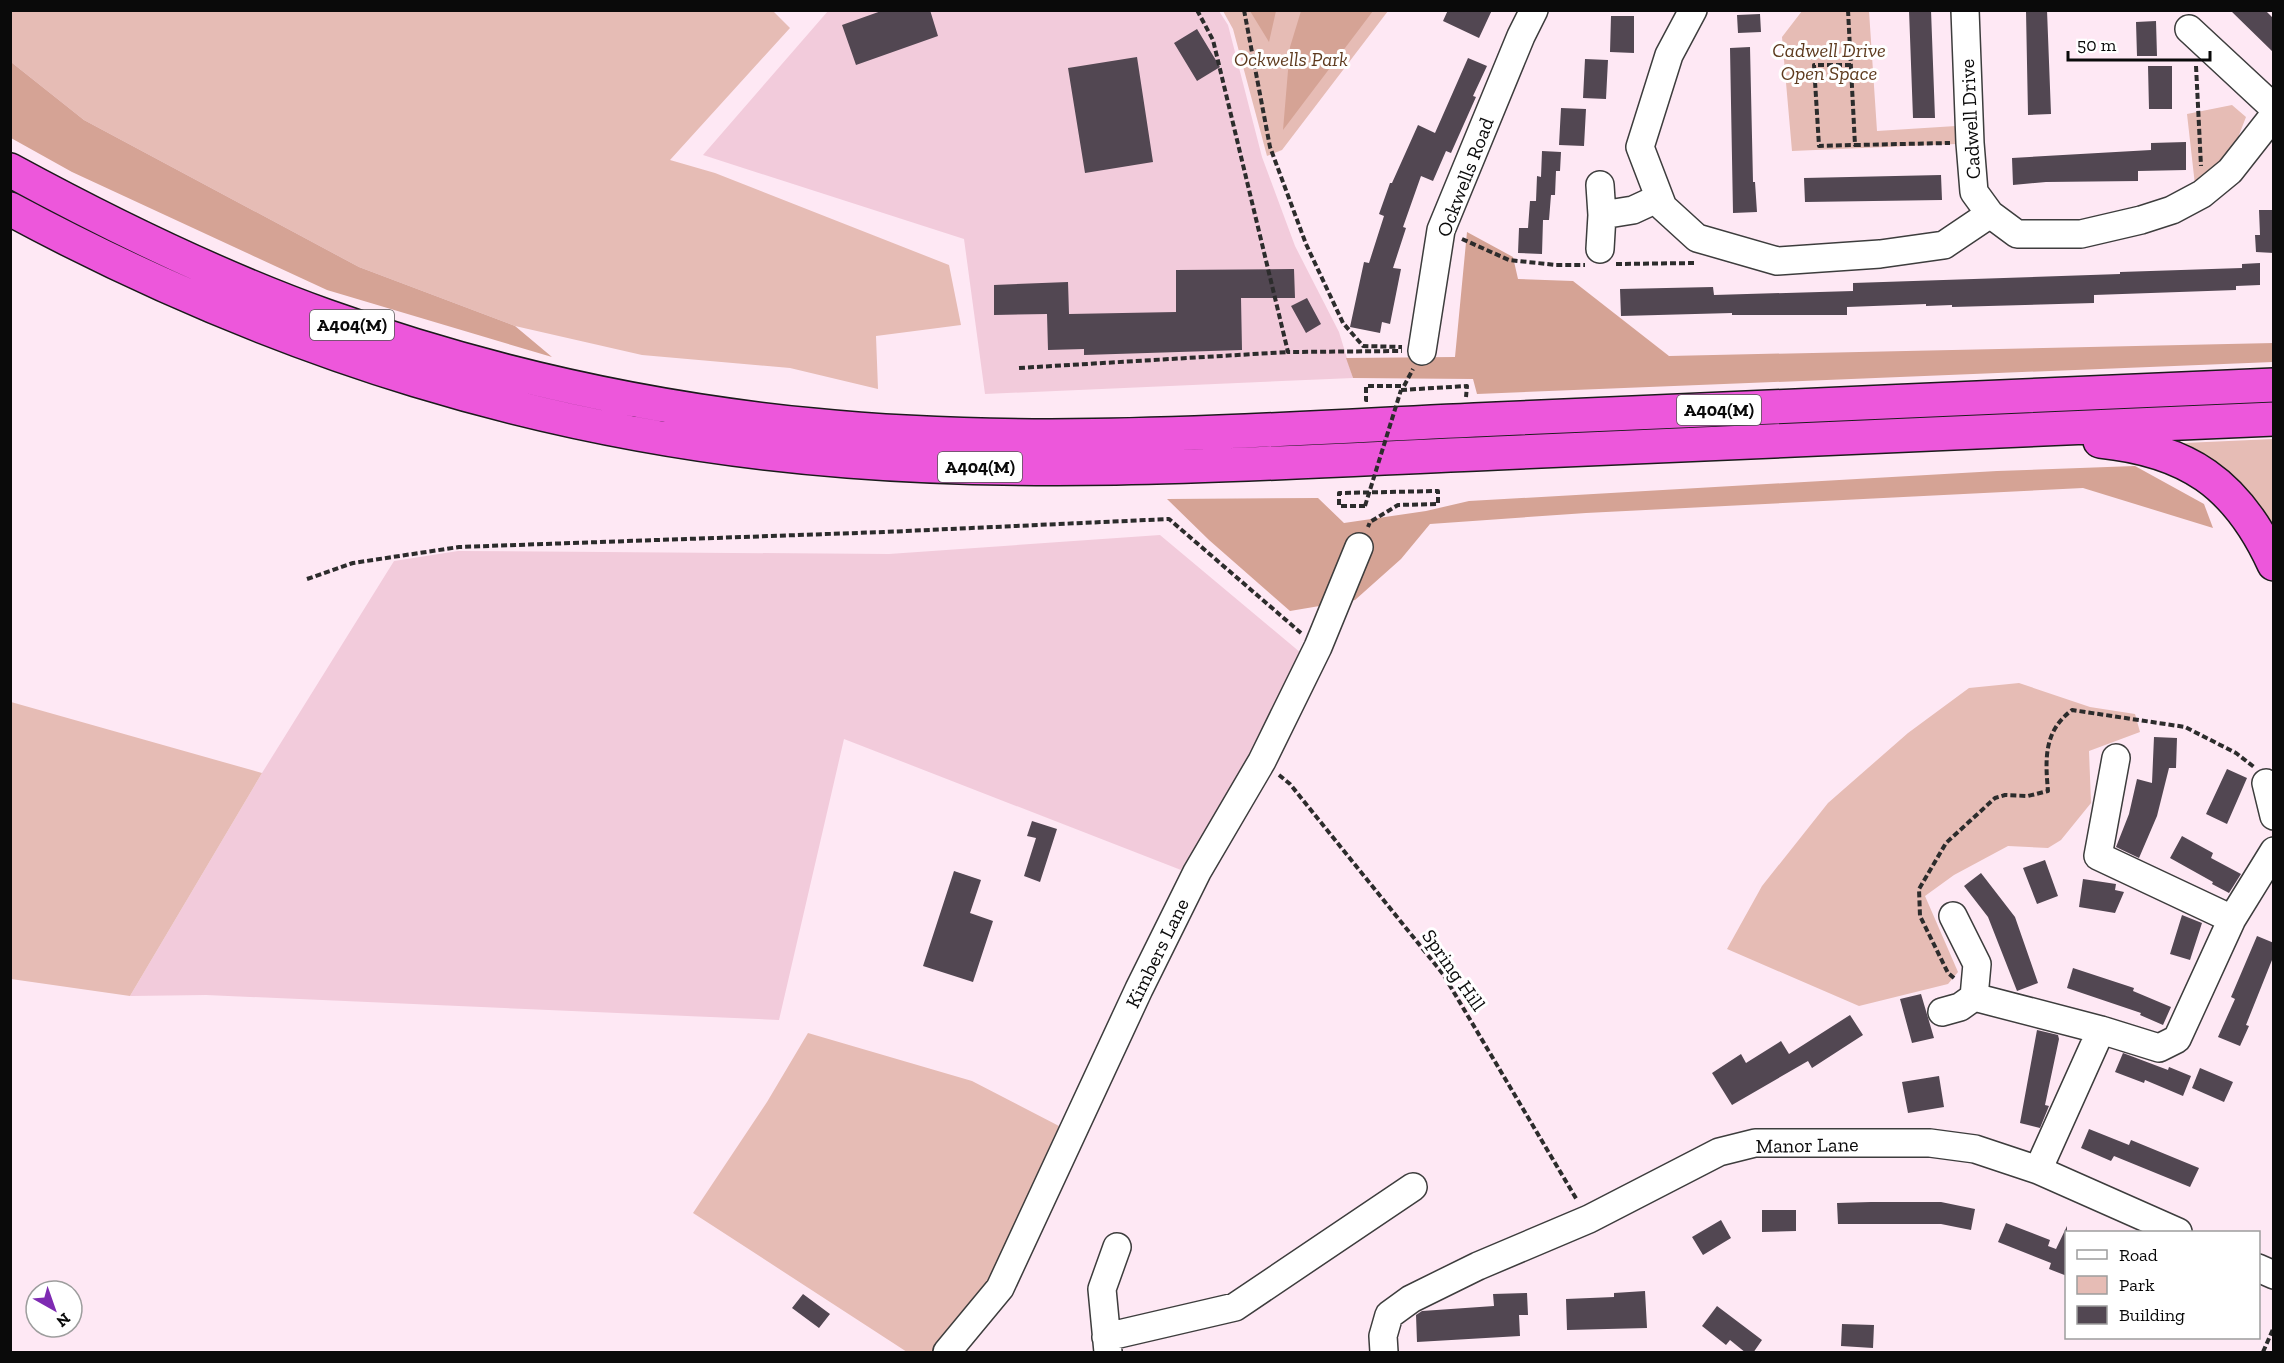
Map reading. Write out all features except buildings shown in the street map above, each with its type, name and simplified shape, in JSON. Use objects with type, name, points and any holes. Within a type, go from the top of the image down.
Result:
[{"type":"highway","name":"A404(M)","points":[[10,171],[115,225],[233,279],[327,316],[422,348],[520,375],[627,398],[716,413],[815,425],[965,434],[1164,433],[2274,385]]},
{"type":"highway","name":"A404(M)","points":[[10,209],[159,284],[254,325],[350,360],[448,390],[547,416],[647,436],[749,452],[851,462],[954,467],[1149,467],[2274,419]]},
{"type":"highway","name":"A404(M)","points":[[2006,431],[2115,443],[2176,458],[2214,481],[2228,494],[2254,526],[2274,564]]},
{"type":"street","name":"Ockwells Road","points":[[1423,349],[1441,230],[1521,36],[1534,10]]},
{"type":"street","points":[[1693,10],[1669,55],[1640,147],[1663,207],[1697,238],[1777,261],[1880,254],[1944,245],[1990,214]]},
{"type":"street","name":"Cadwell Drive","points":[[1965,10],[1974,192],[1990,214],[2017,234],[2081,234],[2172,210],[2202,194],[2230,171],[2274,115]]},
{"type":"street","points":[[2189,29],[2274,108]]},
{"type":"street","points":[[1600,185],[1602,215],[1600,249]]},
{"type":"street","points":[[1602,215],[1633,210],[1659,198]]},
{"type":"street","name":"Kimbers Lane","points":[[948,1353],[1000,1287],[1139,989],[1197,872],[1262,761],[1318,647],[1359,547]]},
{"type":"street","points":[[2116,758],[2098,856],[2232,919]]},
{"type":"street","points":[[2266,783],[2274,816]]},
{"type":"street","points":[[1974,997],[2101,1030],[2159,1048],[2178,1039],[2232,919],[2274,851]]},
{"type":"street","points":[[1942,1012],[1960,1007],[1974,997],[1977,964],[1953,916]]},
{"type":"street","points":[[2038,1170],[2101,1030]]},
{"type":"street","name":"Manor Lane","points":[[1384,1353],[1383,1336],[1389,1315],[1411,1299],[1478,1266],[1589,1219],[1719,1152],[1755,1143],[1930,1143],[1975,1149],[2038,1170],[2174,1231]]},
{"type":"street","points":[[1117,1247],[1102,1289],[1107,1345],[1235,1307],[1413,1187]]},
{"type":"street","points":[[2260,1268],[2274,1275]]},
{"type":"path","points":[[1197,10],[1214,40],[1288,352]]},
{"type":"path","points":[[1244,10],[1270,147],[1306,244],[1343,323],[1363,346],[1423,349]]},
{"type":"path","points":[[1848,10],[1855,145]]},
{"type":"path","points":[[2189,29],[2196,57],[2202,194]]},
{"type":"path","points":[[1851,65],[1814,65],[1819,146],[1970,142]]},
{"type":"path","points":[[1019,368],[1288,352],[1423,349]]},
{"type":"path","points":[[1377,400],[1366,400],[1366,386],[1404,386],[1423,349]]},
{"type":"path","points":[[1359,547],[1370,522],[1398,505],[1438,504],[1438,491],[1372,492],[1361,492],[1339,493],[1339,506],[1365,506],[1368,495],[1372,485],[1392,422],[1401,390],[1467,386],[1466,400]]},
{"type":"path","points":[[1388,400],[1399,400]]},
{"type":"path","points":[[307,579],[353,563],[459,547],[1169,519],[1318,647]]},
{"type":"path","points":[[1974,997],[1948,973],[1932,942],[1920,916],[1919,889],[1946,843],[1995,798],[2005,795],[2028,796],[2048,791],[2047,748],[2058,720],[2072,710],[2185,727],[2236,753],[2253,766],[2266,783]]},
{"type":"path","name":"Spring Hill","points":[[1262,761],[1290,784],[1443,974],[1589,1219]]},
{"type":"path","points":[[2263,1353],[2274,1327]]},
{"type":"shaded area","points":[[828,11],[1219,11],[1228,25],[1262,157],[1295,246],[1339,332],[1353,378],[985,394],[964,239],[703,155]]},
{"type":"shaded area","points":[[1160,535],[1301,653],[1263,732],[1181,870],[844,739],[779,1020],[206,995],[130,996],[262,773],[394,561],[458,551],[889,554]]},
{"type":"green space","points":[[10,11],[773,11],[790,28],[670,160],[715,173],[949,265],[961,325],[876,336],[878,389],[790,368],[642,355],[515,326],[359,267],[84,120],[11,62]]},
{"type":"green space","name":"Ockwells Park","points":[[1223,11],[1388,11],[1282,150],[1267,156],[1233,29]]},
{"type":"green space","points":[[1250,11],[1276,11],[1269,42]]},
{"type":"green space","points":[[1301,11],[1373,11],[1283,130],[1290,47]]},
{"type":"green space","name":"Cadwell Drive Open Space","points":[[1802,11],[1869,11],[1877,131],[1956,126],[1956,144],[1792,151],[1782,37]]},
{"type":"green space","points":[[11,62],[84,120],[359,267],[515,326],[552,357],[327,290],[72,172],[11,138]]},
{"type":"green space","points":[[2232,105],[2246,117],[2232,153],[2195,185],[2187,114]]},
{"type":"green space","points":[[1467,232],[1513,257],[1518,279],[1573,281],[1669,356],[2274,343],[2273,362],[1477,394],[1473,379],[1353,378],[1346,358],[1455,357]]},
{"type":"green space","points":[[2273,439],[2273,543],[2162,444]]},
{"type":"green space","points":[[2135,466],[2204,504],[2213,528],[2083,488],[1586,513],[1430,524],[1401,559],[1355,600],[1290,611],[1209,540],[1167,499],[1318,498],[1344,523],[1426,511],[1469,501],[1997,471]]},
{"type":"green space","points":[[2019,683],[2090,707],[2135,714],[2140,732],[2089,751],[2091,803],[2061,840],[2048,848],[2008,846],[1954,875],[1925,896],[1958,972],[1948,984],[1859,1006],[1727,949],[1762,886],[1828,803],[1908,733],[1969,688]]},
{"type":"green space","points":[[11,702],[262,773],[130,996],[11,979]]},
{"type":"green space","points":[[808,1033],[972,1081],[1059,1126],[987,1283],[933,1352],[907,1352],[693,1213],[767,1102]]}]
